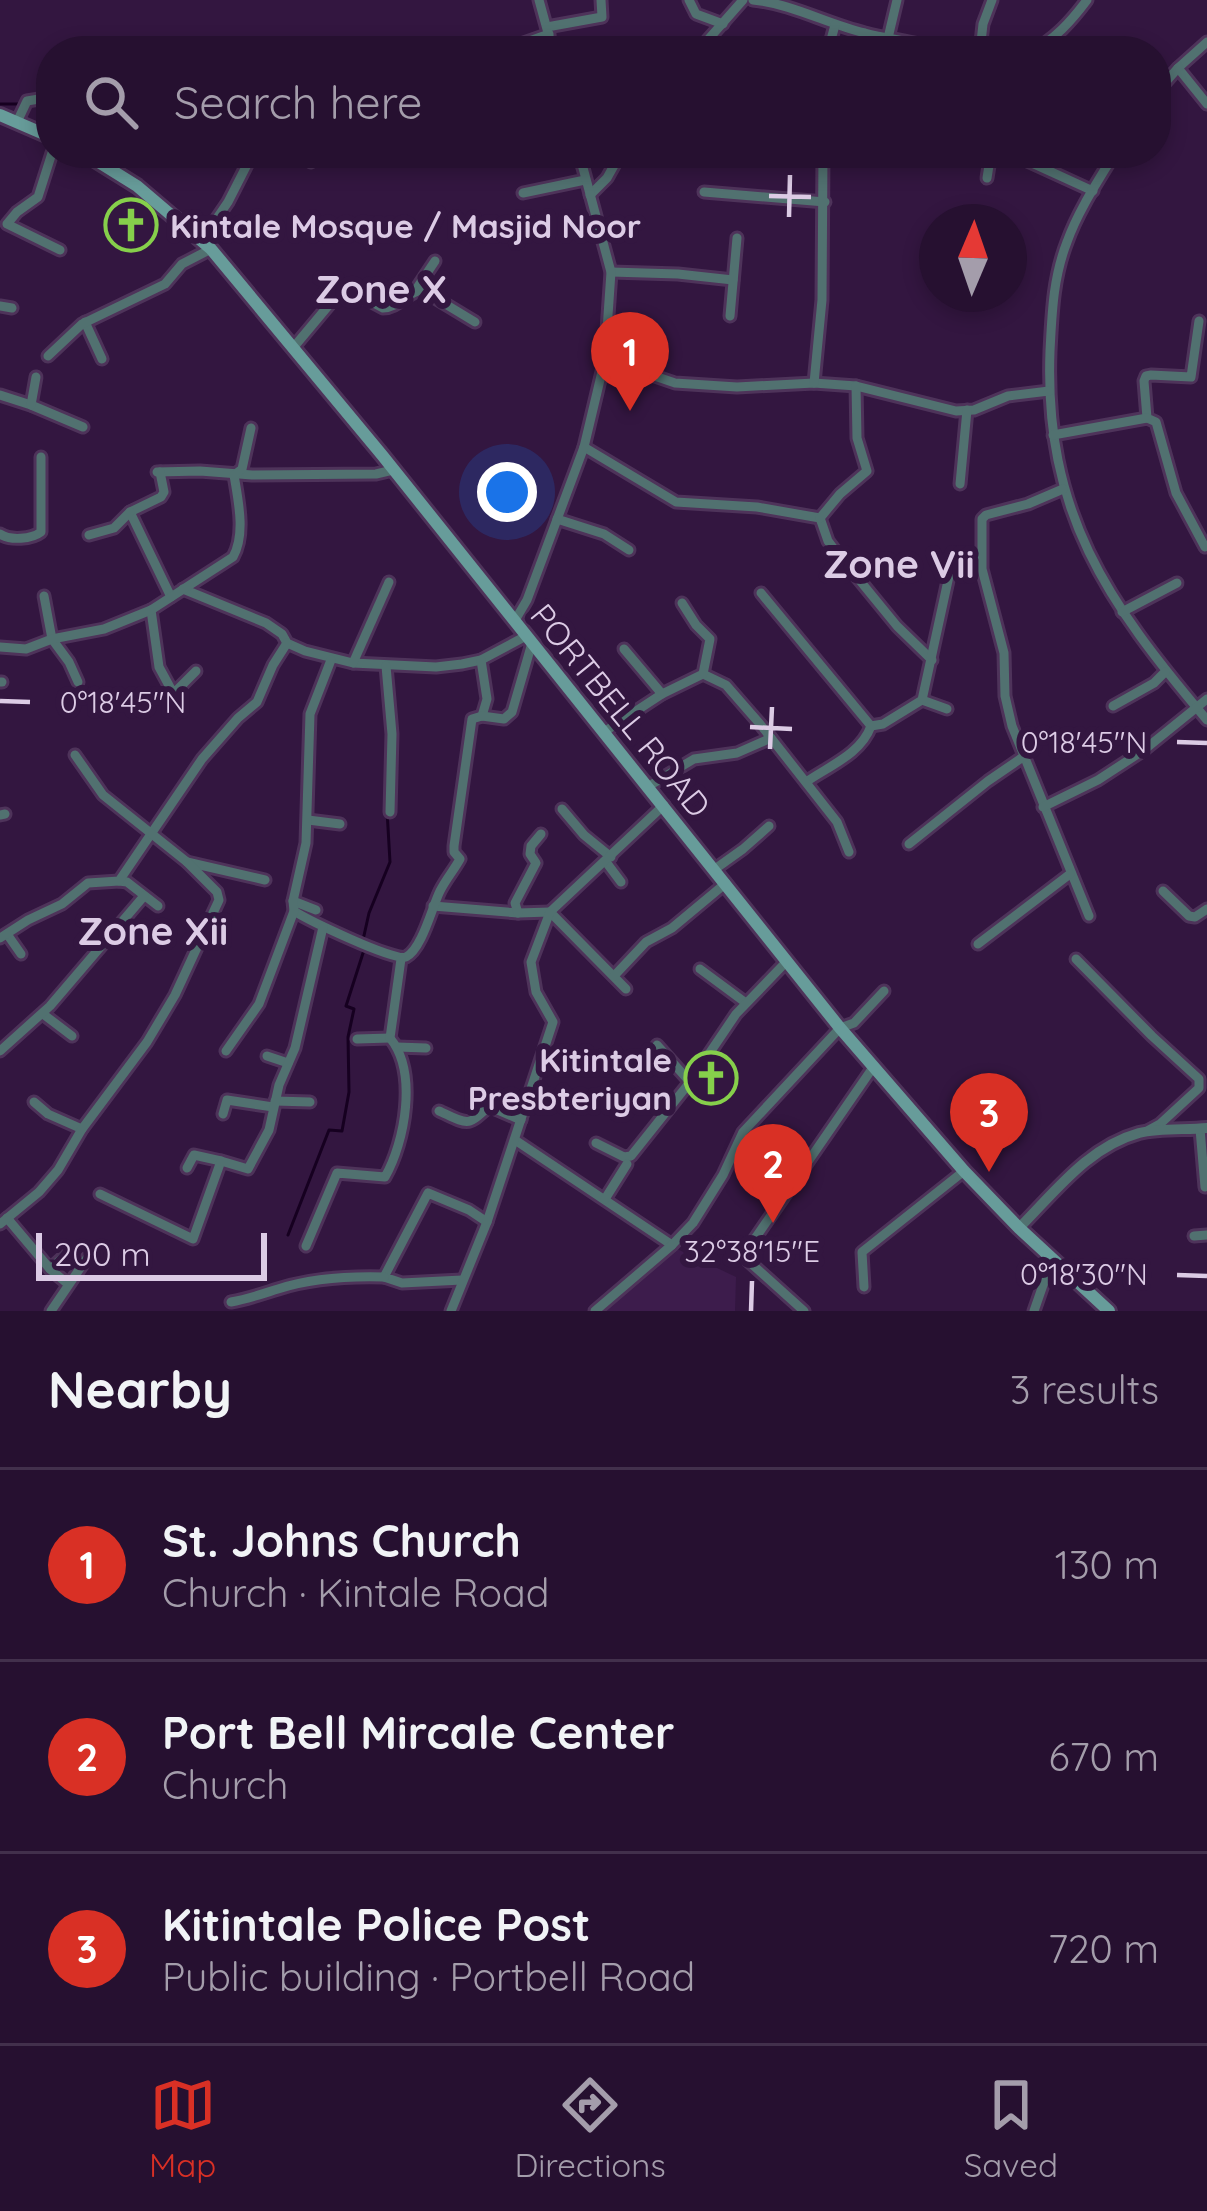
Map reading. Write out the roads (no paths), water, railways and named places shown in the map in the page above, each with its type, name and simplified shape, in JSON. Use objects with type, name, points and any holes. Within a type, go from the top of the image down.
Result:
[{"type":"main road","points":[[0,115],[36,130]]},
{"type":"main road","name":"PORTBELL ROAD","points":[[108,168],[207,244],[840,1028],[964,1171],[1109,1311]]},
{"type":"street","points":[[538,0],[549,36]]},
{"type":"street","points":[[534,36],[602,17],[602,0]]},
{"type":"street","points":[[689,0],[696,14],[723,24]]},
{"type":"street","points":[[712,36],[743,0]]},
{"type":"street","points":[[753,0],[781,2],[836,25],[880,36]]},
{"type":"street","points":[[888,36],[897,0]]},
{"type":"street","points":[[982,36],[992,0]]},
{"type":"street","points":[[1054,36],[1087,0]]},
{"type":"street","points":[[833,36],[836,25]]},
{"type":"street","points":[[1171,76],[1207,42]]},
{"type":"street","points":[[1178,68],[1207,104]]},
{"type":"street","points":[[17,122],[27,101],[36,100]]},
{"type":"street","points":[[47,168],[38,197],[7,224],[61,250]]},
{"type":"street","points":[[48,356],[85,322],[165,284],[207,244],[245,168]]},
{"type":"street","points":[[514,622],[527,600],[584,447],[605,359],[611,272],[582,168]]},
{"type":"street","points":[[590,195],[613,168]]},
{"type":"street","points":[[814,383],[822,300],[824,168]]},
{"type":"street","points":[[987,178],[989,168]]},
{"type":"street","points":[[1043,168],[1093,191]]},
{"type":"street","points":[[1106,168],[1066,243],[1054,284],[1049,391],[1053,435],[1063,489],[1096,570],[1122,612],[1207,720]]},
{"type":"street","points":[[523,194],[585,180]]},
{"type":"street","points":[[704,192],[825,202]]},
{"type":"street","points":[[730,316],[737,238]]},
{"type":"street","points":[[416,291],[435,261]]},
{"type":"street","points":[[611,272],[733,280]]},
{"type":"street","points":[[293,348],[344,287],[383,308],[422,290],[475,322]]},
{"type":"street","points":[[1148,418],[1146,376],[1191,376],[1199,321]]},
{"type":"street","points":[[85,322],[102,359]]},
{"type":"street","points":[[605,359],[675,383],[856,386],[956,411],[1008,396],[1049,391]]},
{"type":"street","points":[[32,405],[36,377]]},
{"type":"street","points":[[820,518],[867,471],[857,438],[856,386]]},
{"type":"street","points":[[0,395],[82,427]]},
{"type":"street","points":[[960,484],[967,410]]},
{"type":"street","points":[[1053,435],[1148,418],[1156,422],[1176,494],[1205,547]]},
{"type":"street","points":[[234,475],[242,469],[251,428]]},
{"type":"street","points":[[584,447],[676,502],[757,507],[820,518]]},
{"type":"street","points":[[0,534],[10,538],[41,532],[41,457]]},
{"type":"street","points":[[89,535],[114,528],[130,512],[161,496],[159,472],[376,474],[393,470]]},
{"type":"street","points":[[0,647],[26,649],[152,610],[236,554],[240,527],[234,475]]},
{"type":"street","points":[[1063,489],[986,515],[982,519],[982,569],[1004,653],[1005,696],[1023,757],[1089,916]]},
{"type":"street","points":[[130,512],[171,597]]},
{"type":"street","points":[[820,518],[828,541],[897,626],[932,660]]},
{"type":"street","points":[[557,519],[604,534],[629,550]]},
{"type":"street","points":[[871,726],[884,724],[922,700],[950,576]]},
{"type":"street","points":[[353,663],[389,582]]},
{"type":"street","points":[[1122,612],[1177,583]]},
{"type":"street","points":[[183,589],[266,622],[287,643],[331,660],[436,667],[481,660],[529,639]]},
{"type":"street","points":[[761,593],[871,726]]},
{"type":"street","points":[[44,596],[52,639],[78,682]]},
{"type":"street","points":[[682,603],[710,639],[704,674]]},
{"type":"street","points":[[152,610],[159,667],[172,691],[196,670]]},
{"type":"street","points":[[294,906],[323,927],[400,958],[408,956],[460,859],[454,852],[457,816],[472,719],[504,719],[512,712],[529,639]]},
{"type":"street","points":[[119,881],[202,759],[257,702],[287,643]]},
{"type":"street","points":[[624,649],[662,694]]},
{"type":"street","points":[[226,1051],[259,1004],[294,906],[308,820],[310,714],[331,660]]},
{"type":"street","points":[[481,660],[488,699],[482,716]]},
{"type":"street","points":[[386,665],[392,734],[391,812]]},
{"type":"street","points":[[1113,706],[1166,671]]},
{"type":"street","points":[[604,732],[662,694],[704,674]]},
{"type":"street","points":[[704,674],[726,685],[771,738],[837,822],[848,852]]},
{"type":"street","points":[[1043,807],[1144,750],[1207,699]]},
{"type":"street","points":[[922,700],[946,709]]},
{"type":"street","points":[[806,782],[858,747],[871,726]]},
{"type":"street","points":[[649,787],[702,756],[737,753],[771,738]]},
{"type":"street","points":[[68,1284],[4,1221],[45,1186],[116,1087],[166,1010],[218,904],[217,892],[104,795],[75,755]]},
{"type":"street","points":[[909,844],[1023,757]]},
{"type":"street","points":[[470,1311],[453,1308],[487,1222],[553,1022],[538,1000],[531,962],[550,912],[664,805]]},
{"type":"street","points":[[562,809],[622,882]]},
{"type":"street","points":[[308,820],[340,824]]},
{"type":"street","points":[[715,868],[769,826]]},
{"type":"street","points":[[518,913],[515,903],[536,863],[531,846],[541,834]]},
{"type":"street","points":[[187,862],[265,880]]},
{"type":"street","points":[[978,944],[1070,874]]},
{"type":"street","points":[[21,953],[4,936],[62,904],[88,883],[127,882],[158,905]]},
{"type":"street","points":[[614,976],[646,942],[672,928],[726,884]]},
{"type":"street","points":[[1163,891],[1189,916],[1207,909]]},
{"type":"street","points":[[0,1051],[43,1014],[143,896]]},
{"type":"street","points":[[294,906],[316,910]]},
{"type":"street","points":[[433,906],[550,912],[626,989]]},
{"type":"street","points":[[187,1168],[194,1155],[249,1168],[269,1130],[300,1032],[323,927]]},
{"type":"street","points":[[306,1246],[338,1172],[388,1175],[407,1093],[393,1043],[400,958]]},
{"type":"street","points":[[1019,1228],[1079,1167],[1109,1146],[1160,1124],[1198,1088],[1199,1079],[1076,959]]},
{"type":"street","points":[[596,1143],[624,1157],[632,1156],[728,1025],[787,961]]},
{"type":"street","points":[[700,969],[746,1003]]},
{"type":"street","points":[[595,1311],[692,1223],[743,1132],[840,1028],[854,1023],[884,991]]},
{"type":"street","points":[[43,1014],[72,1036]]},
{"type":"street","points":[[357,1039],[426,1048]]},
{"type":"street","points":[[656,1046],[690,1082]]},
{"type":"street","points":[[267,1056],[288,1063]]},
{"type":"street","points":[[803,1311],[752,1268],[745,1253],[874,1066]]},
{"type":"street","points":[[223,1114],[226,1100],[310,1102]]},
{"type":"street","points":[[34,1102],[82,1129]]},
{"type":"street","points":[[439,1111],[470,1121],[491,1107],[521,1120]]},
{"type":"street","points":[[1145,1132],[1204,1129],[1205,1186]]},
{"type":"street","points":[[515,1140],[672,1245]]},
{"type":"street","points":[[100,1194],[191,1240],[221,1161]]},
{"type":"street","points":[[605,1199],[626,1164]]},
{"type":"street","points":[[864,1286],[862,1252],[964,1171]]},
{"type":"street","points":[[384,1277],[428,1193],[487,1222]]},
{"type":"street","points":[[1194,1236],[1207,1235]]},
{"type":"street","points":[[50,1269],[70,1251]]},
{"type":"street","points":[[51,1311],[86,1258]]},
{"type":"street","points":[[1034,1311],[1052,1259]]},
{"type":"street","points":[[231,1302],[333,1278],[384,1277],[402,1283],[462,1280]]},
{"type":"street","points":[[248,1311],[249,1298]]},
{"type":"waterway","points":[[0,104],[22,104]]},
{"type":"waterway","points":[[363,940],[390,862],[386,793]]},
{"type":"waterway","points":[[288,1235],[329,1130],[342,1131],[354,1009],[346,1006],[364,950]]},
{"type":"place","name":"Kintale Mosque / Masjid Noor","points":[[131,225]]},
{"type":"place","name":"St. Johns Church","points":[[630,411]]},
{"type":"place","name":"Kitintale Presbteriyan","points":[[711,1078]]},
{"type":"place","name":"Kitintale Police Post","points":[[989,1172]]},
{"type":"place","name":"Port Bell Mircale Center","points":[[773,1223]]},
{"type":"district","name":"Zone X","points":[[381,288]]},
{"type":"district","name":"Zone Vii","points":[[899,563]]},
{"type":"district","name":"Zone Xii","points":[[153,930]]}]
